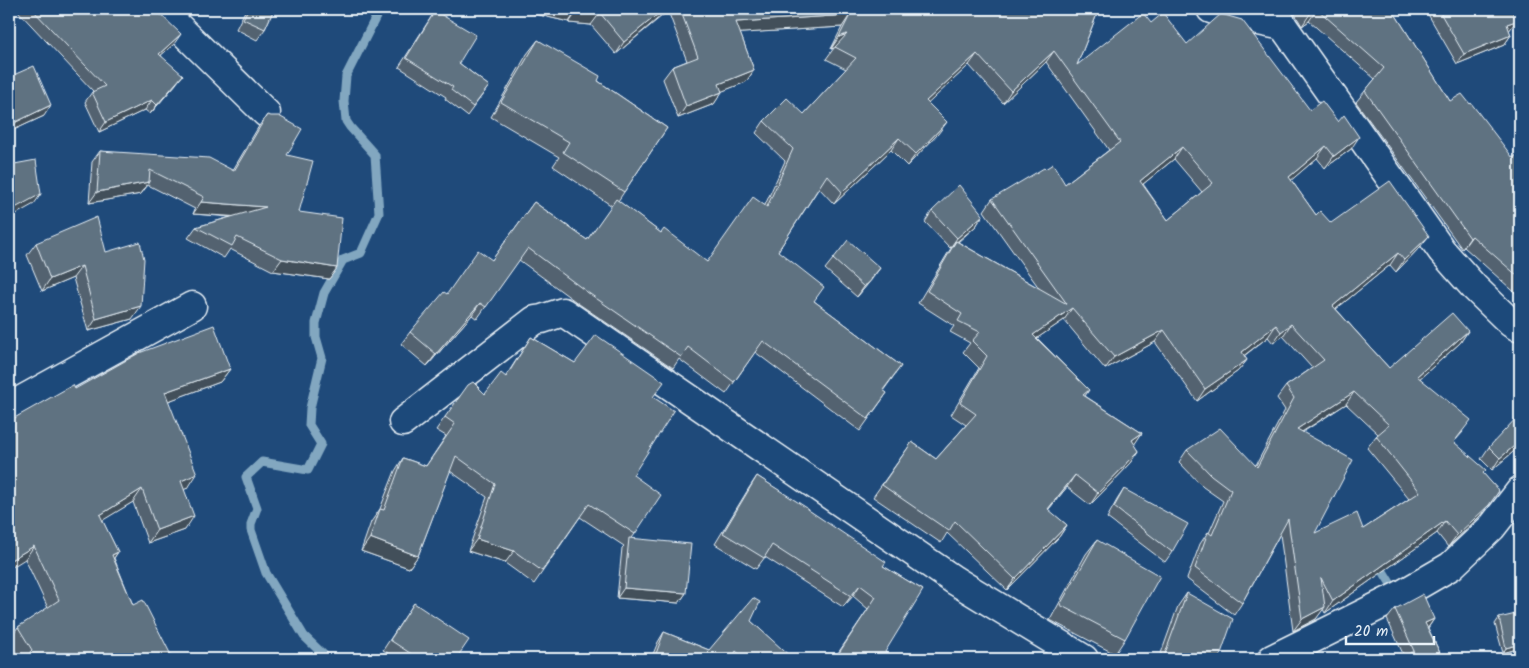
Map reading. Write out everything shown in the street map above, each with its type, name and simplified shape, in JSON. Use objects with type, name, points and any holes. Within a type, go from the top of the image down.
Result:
[{"type":"street","points":[[160,9],[266,113]]},
{"type":"street","points":[[1211,9],[1229,15],[1279,17],[1442,251],[1492,305],[1511,323],[1520,328]]},
{"type":"street","points":[[9,407],[192,306]]},
{"type":"street","points":[[404,422],[535,320],[542,320],[563,312],[954,580],[1084,659]]},
{"type":"street","points":[[1272,659],[1401,595],[1451,566],[1492,527],[1520,491]]},
{"type":"building","points":[[32,9],[155,9],[181,34],[159,54],[183,75],[157,105],[152,100],[106,122],[92,92],[105,86]]},
{"type":"building","points":[[248,9],[274,9],[265,29],[243,19]]},
{"type":"building","points":[[573,9],[664,9],[624,42],[600,13]]},
{"type":"building","points":[[680,9],[1099,9],[1077,65],[1143,13],[1151,23],[1163,13],[1187,44],[1221,14],[1242,20],[1310,110],[1322,101],[1338,122],[1344,115],[1359,137],[1334,156],[1326,146],[1289,177],[1316,215],[1320,211],[1331,223],[1390,181],[1429,236],[1404,260],[1398,253],[1333,306],[1389,368],[1452,313],[1468,331],[1417,376],[1471,420],[1454,442],[1486,470],[1483,473],[1499,491],[1489,505],[1457,535],[1445,521],[1333,601],[1321,578],[1325,607],[1302,619],[1288,519],[1242,603],[1195,568],[1208,532],[1212,535],[1231,490],[1211,475],[1187,450],[1220,428],[1257,467],[1294,398],[1286,386],[1324,360],[1291,324],[1281,332],[1276,325],[1242,352],[1247,360],[1205,389],[1164,330],[1114,357],[1072,308],[1033,335],[1089,390],[1083,395],[1142,433],[1132,440],[1139,451],[1098,493],[1075,475],[1048,509],[1067,525],[1015,579],[955,521],[949,531],[882,485],[912,442],[936,459],[976,414],[960,403],[987,356],[972,341],[980,332],[958,321],[962,314],[927,291],[956,241],[1067,304],[992,199],[1053,164],[1065,184],[1120,142],[1054,51],[1011,91],[977,54],[926,101],[947,122],[916,154],[899,138],[842,192],[827,175],[778,251],[824,287],[814,301],[901,366],[883,390],[887,393],[868,419],[763,341],[734,382],[688,347],[681,357],[587,292],[528,248],[486,307],[480,303],[436,354],[410,332],[444,292],[447,294],[478,250],[492,260],[534,202],[587,240],[616,199],[661,233],[664,229],[707,262],[753,197],[767,207],[793,149],[764,121],[787,98],[804,114],[856,58],[835,47],[847,34],[839,37],[850,15],[736,22],[754,70],[719,84],[722,92],[686,106],[672,67],[698,57]],"holes":[[[1182,147],[1213,183],[1168,220],[1140,181]],[[1354,392],[1389,425],[1376,436],[1420,492],[1363,529],[1357,513],[1315,533],[1353,460],[1297,429]]]},
{"type":"building","points":[[1307,9],[1317,9],[1310,14]]},
{"type":"building","points":[[1317,9],[1392,9],[1450,101],[1462,94],[1513,158],[1520,154],[1520,278],[1472,236],[1470,238],[1365,91],[1384,68]]},
{"type":"building","points":[[1438,9],[1512,9],[1516,21],[1507,24],[1511,35],[1464,54]]},
{"type":"building","points":[[435,11],[476,35],[459,63],[489,86],[473,107],[451,90],[453,87],[406,58]]},
{"type":"building","points":[[538,40],[600,76],[598,81],[667,128],[624,192],[563,152],[569,142],[501,102]]},
{"type":"building","points":[[34,66],[51,105],[16,122],[9,107],[9,77]]},
{"type":"building","points":[[267,115],[279,116],[302,129],[287,155],[313,161],[299,212],[342,218],[337,268],[282,259],[237,237],[232,246],[196,227],[266,207],[201,202],[204,197],[150,170],[149,182],[97,192],[100,151],[209,158],[234,171]]},
{"type":"building","points":[[36,160],[41,194],[17,207],[9,209],[9,165]]},
{"type":"building","points":[[959,185],[983,215],[957,238],[932,211]]},
{"type":"building","points":[[97,217],[106,252],[140,242],[144,259],[141,306],[96,319],[82,266],[50,279],[36,243]]},
{"type":"building","points":[[848,240],[880,268],[864,287],[833,259]]},
{"type":"building","points":[[214,325],[230,369],[165,392],[197,474],[181,481],[194,516],[157,530],[142,489],[100,515],[118,552],[112,555],[133,605],[143,600],[173,659],[32,659],[30,652],[32,650],[18,627],[59,600],[34,546],[9,561],[9,421],[73,385],[75,389],[139,353]]},
{"type":"building","points":[[596,335],[664,382],[653,397],[674,411],[633,475],[661,495],[635,534],[589,504],[542,571],[514,551],[477,539],[495,484],[456,456],[418,556],[370,538],[380,509],[384,510],[403,458],[426,466],[455,424],[445,417],[468,385],[473,382],[485,394],[501,373],[506,377],[531,337],[575,363]]},
{"type":"building","points":[[1520,414],[1520,441],[1500,458],[1489,447]]},
{"type":"building","points":[[757,476],[886,562],[883,566],[923,590],[885,652],[895,659],[835,659],[876,597],[860,585],[851,596],[772,545],[764,558],[723,533]]},
{"type":"building","points":[[1124,489],[1188,524],[1172,552],[1114,507]]},
{"type":"building","points":[[629,538],[691,544],[686,593],[624,588]]},
{"type":"building","points":[[1097,540],[1160,576],[1125,639],[1060,605]]},
{"type":"building","points":[[1187,593],[1233,619],[1219,659],[1163,659]]},
{"type":"building","points":[[1423,594],[1434,619],[1425,623],[1443,659],[1399,659],[1414,651],[1395,609]]},
{"type":"building","points":[[753,598],[760,602],[751,621],[793,659],[745,659],[736,651],[732,659],[654,659],[664,632],[709,650]]},
{"type":"building","points":[[414,603],[469,640],[456,659],[419,659],[390,640]]},
{"type":"building","points":[[1520,613],[1520,644],[1506,648],[1499,618]]},
{"type":"waterway","points":[[328,659],[304,636],[266,573],[251,530],[251,524],[257,508],[246,477],[262,462],[308,470],[321,444],[309,425],[310,408],[322,358],[316,337],[316,323],[324,293],[343,260],[361,253],[379,213],[375,155],[346,121],[344,101],[346,76],[380,9]]},
{"type":"waterway","points":[[1378,563],[1397,594]]}]
